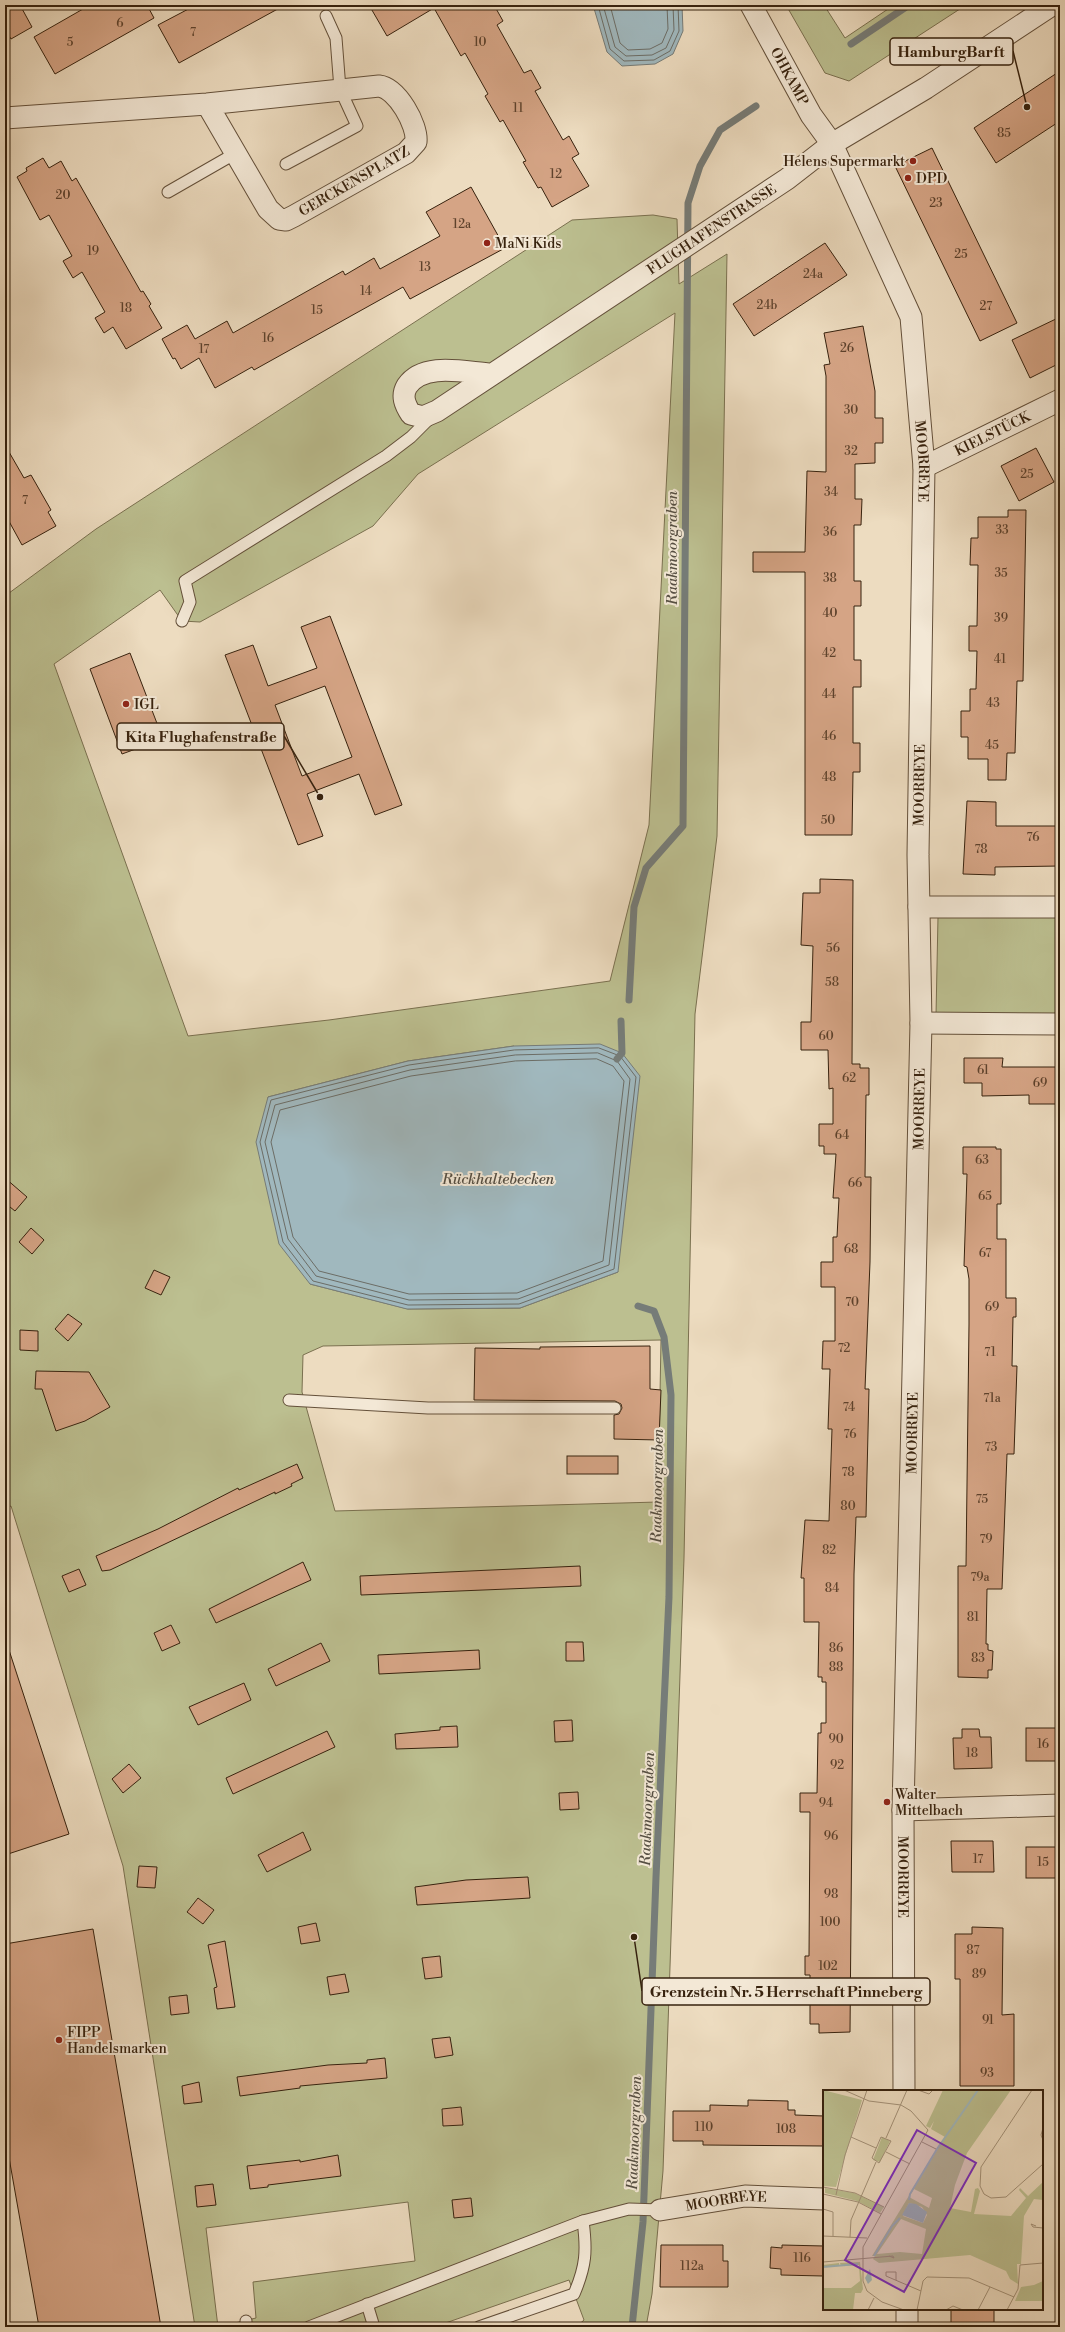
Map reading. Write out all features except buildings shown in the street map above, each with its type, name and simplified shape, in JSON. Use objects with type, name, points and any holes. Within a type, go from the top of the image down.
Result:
[{"type":"street","name":"OHKAMP","points":[[751,5],[811,115],[832,144]]},
{"type":"street","name":"FLUGHAFENSTRASSE","points":[[492,374],[441,371],[426,372],[411,381],[404,391],[404,404],[411,414],[423,417],[437,411],[787,179],[832,144],[926,88],[1052,5]]},
{"type":"street","name":"GERCKENSPLATZ","points":[[5,118],[208,104],[379,86],[390,89],[399,99],[415,129],[416,142],[412,148],[286,220],[279,219],[273,215],[208,104]]},
{"type":"street","name":"MOORREYE","points":[[832,144],[911,317],[924,467],[919,906],[921,1023],[903,1810],[904,2090]]},
{"type":"street","name":"KIELSTÜCK","points":[[924,467],[1060,400]]},
{"type":"street","points":[[919,906],[1060,907]]},
{"type":"street","points":[[921,1023],[1060,1024]]},
{"type":"street","points":[[903,1810],[1060,1805]]},
{"type":"street","name":"MOORREYE","points":[[660,2210],[745,2196],[823,2198]]},
{"type":"street","points":[[907,2310],[907,2327]]},
{"type":"lane","points":[[286,164],[357,126],[340,89],[336,38],[326,16]]},
{"type":"lane","points":[[168,192],[236,153]]},
{"type":"lane","points":[[182,621],[190,602],[185,581],[386,456],[411,436],[437,411]]},
{"type":"lane","points":[[289,1400],[428,1408],[616,1408]]},
{"type":"lane","name":"MOORREYE","points":[[309,2327],[583,2221],[629,2208],[660,2210]]},
{"type":"lane","points":[[479,2327],[574,2294],[584,2272],[586,2243],[583,2221]]},
{"type":"lane","points":[[366,2304],[374,2327]]},
{"type":"green space","points":[[786,5],[824,5],[845,38],[894,5],[966,5],[849,81],[825,73]]},
{"type":"green space","points":[[653,215],[677,219],[679,284],[727,254],[717,836],[695,1014],[684,1558],[663,2171],[652,2294],[646,2327],[576,2327],[584,2320],[569,2280],[434,2327],[218,2327],[195,2327],[123,1866],[11,1506],[5,1508],[5,596],[96,529],[572,220]],"holes":[[[675,313],[649,825],[610,981],[329,1020],[188,1036],[54,664],[160,590],[182,621],[200,622],[373,526],[418,474]],[[514,1046],[618,1272],[520,1308],[408,1309],[310,1284],[268,1097],[408,1061]],[[661,1340],[658,1502],[335,1511],[302,1392],[303,1355],[323,1346]],[[408,2202],[415,2261],[253,2282],[256,2318],[218,2327],[206,2228]]]},
{"type":"green space","points":[[938,917],[1060,917],[1060,1016],[936,1015]]},
{"type":"water","points":[[593,5],[682,5],[683,31],[673,54],[655,64],[622,66],[607,52]]},
{"type":"water","name":"Rückhaltebecken","points":[[600,1044],[622,1053],[640,1076],[618,1272],[520,1308],[407,1309],[310,1284],[279,1244],[256,1142],[268,1097],[408,1061],[514,1046]]},
{"type":"waterway","name":"Raakmoorgraben","points":[[851,44],[909,5]]},
{"type":"waterway","name":"Raakmoorgraben","points":[[629,1000],[634,907],[646,868],[683,826],[688,203],[700,166],[720,130],[756,106]]},
{"type":"waterway","name":"Raakmoorgraben","points":[[617,1059],[622,1053],[621,1021]]},
{"type":"waterway","name":"Raakmoorgraben","points":[[632,2327],[643,2222],[656,1877],[669,1597],[671,1395],[664,1337],[654,1311],[638,1306]]},
{"type":"place","name":"HamburgBarft","points":[[1027,107]]},
{"type":"place","name":"Helens Supermarkt","points":[[913,161]]},
{"type":"place","name":"DPD","points":[[908,178]]},
{"type":"place","name":"MaNi Kids","points":[[487,243]]},
{"type":"place","name":"IGL","points":[[126,704]]},
{"type":"place","name":"Kita Flughafenstraße","points":[[320,797]]},
{"type":"place","name":"Walter Mittelbach","points":[[887,1802]]},
{"type":"place","name":"Grenzstein Nr. 5 Herrschaft Pinneberg","points":[[634,1937]]},
{"type":"place","name":"FIPP Handelsmarken","points":[[59,2040]]}]
